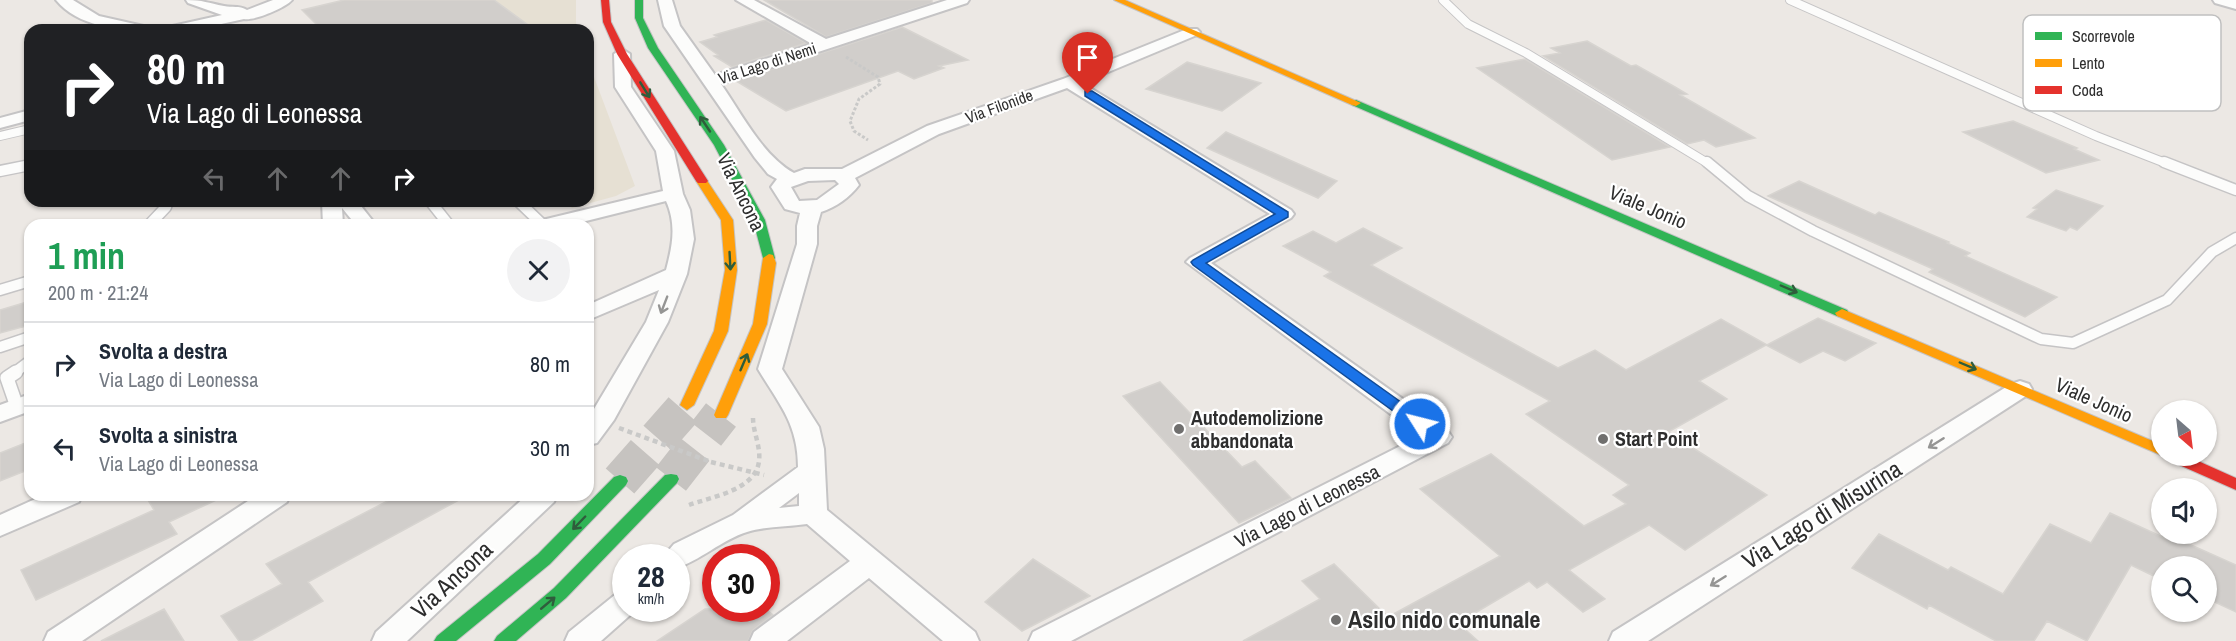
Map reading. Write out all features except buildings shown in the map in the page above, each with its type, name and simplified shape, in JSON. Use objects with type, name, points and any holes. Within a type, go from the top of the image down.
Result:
[{"type":"main road","name":"Via Ancona","points":[[605,0],[607,22],[622,54],[727,220],[731,270],[721,331],[687,405]]},
{"type":"main road","name":"Via Ancona","points":[[639,0],[639,18],[653,48],[719,144],[759,220],[770,264],[760,324],[721,415]]},
{"type":"main road","name":"Viale Jonio","points":[[1118,0],[2151,446]]},
{"type":"main road","name":"Viale Jonio","points":[[1139,0],[2151,431]]},
{"type":"main road","points":[[2196,466],[2236,484]]},
{"type":"main road","points":[[503,641],[560,593],[671,479]]},
{"type":"main road","name":"Via Ancona","points":[[443,641],[544,560],[620,481]]},
{"type":"street","points":[[63,0],[94,19],[116,24]]},
{"type":"street","points":[[193,0],[223,11],[262,11]]},
{"type":"street","points":[[230,24],[285,0]]},
{"type":"street","name":"Via Lago di Nemi","points":[[666,0],[672,26],[761,154],[775,170],[791,179]]},
{"type":"street","name":"Via Lago di Nemi","points":[[743,0],[823,44]]},
{"type":"street","name":"Via Lago di Nemi","points":[[711,82],[962,0]]},
{"type":"street","points":[[2220,0],[2236,5]]},
{"type":"street","points":[[201,24],[262,11]]},
{"type":"street","points":[[242,24],[262,11]]},
{"type":"street","points":[[251,24],[262,11]]},
{"type":"street","name":"Via Filonide","points":[[843,176],[933,130],[1069,81],[1192,32]]},
{"type":"street","name":"Via Ancona","points":[[594,429],[605,414],[657,322],[676,274],[684,238],[680,210],[673,194],[665,151],[623,87],[622,54]]},
{"type":"street","name":"Via Lago di Leonessa","points":[[1044,641],[1439,437],[1197,262],[1284,214],[1069,81]]},
{"type":"street","points":[[0,123],[24,117]]},
{"type":"street","points":[[719,144],[761,154]]},
{"type":"street","points":[[818,174],[843,176],[849,185],[844,191],[830,203],[812,207],[796,206],[786,198],[781,188],[782,184],[791,179],[818,174]]},
{"type":"street","points":[[569,219],[673,194]]},
{"type":"street","points":[[352,207],[363,219]]},
{"type":"street","points":[[812,207],[807,226],[807,244],[770,369],[806,428],[811,449],[813,514]]},
{"type":"street","points":[[594,310],[676,274]]},
{"type":"street","name":"Via Lago di Misurina","points":[[1624,641],[2020,389]]},
{"type":"street","points":[[690,548],[742,522],[812,470]]},
{"type":"street","points":[[0,526],[56,501]]},
{"type":"street","points":[[59,641],[268,501]]},
{"type":"street","name":"Via Ancona","points":[[387,641],[538,501]]},
{"type":"street","points":[[742,522],[813,514],[964,641]]},
{"type":"street","points":[[765,641],[870,562]]},
{"type":"street","points":[[580,641],[612,614]]},
{"type":"lane","points":[[1443,0],[1468,24],[1526,52],[1704,160],[1748,196],[1813,231],[2041,339],[2073,343],[2167,300],[2212,252],[2236,238]]},
{"type":"lane","points":[[1790,0],[2023,104]]},
{"type":"lane","points":[[2040,111],[2096,136],[2236,190]]},
{"type":"lane","points":[[0,136],[24,130]]},
{"type":"lane","points":[[0,171],[24,166]]},
{"type":"lane","points":[[155,219],[166,207]]},
{"type":"lane","points":[[435,207],[444,219]]},
{"type":"lane","points":[[524,207],[538,219]]},
{"type":"lane","points":[[0,290],[24,283]]},
{"type":"lane","points":[[0,347],[24,339]]},
{"type":"lane","points":[[16,408],[7,378],[24,365]]},
{"type":"path","points":[[823,44],[878,77],[880,84],[859,99],[850,121],[854,131],[869,141],[893,151]]},
{"type":"path","points":[[681,509],[729,492],[746,482],[755,473],[759,459],[752,432],[753,416]]},
{"type":"path","points":[[619,428],[711,462],[775,478]]},
{"type":"shaded area","points":[[340,0],[576,0],[576,24],[366,24]]},
{"type":"shaded area","points":[[594,77],[635,186],[616,196],[594,202]]},
{"type":"tunnel","points":[[620,481],[687,405]]},
{"type":"tunnel","points":[[671,479],[721,415]]},
{"type":"traffic: fast","points":[[639,0],[639,18],[653,48],[719,145],[759,220],[769,258]]},
{"type":"traffic: fast","points":[[1356,103],[1842,313]]},
{"type":"traffic: fast","points":[[503,641],[560,593],[671,479]]},
{"type":"traffic: fast","points":[[443,641],[544,559],[620,481]]},
{"type":"traffic: slow","points":[[1118,0],[1356,103]]},
{"type":"traffic: slow","points":[[687,405],[721,331],[731,270],[727,220],[702,181]]},
{"type":"traffic: slow","points":[[721,415],[760,324],[769,258]]},
{"type":"traffic: slow","points":[[1842,313],[2151,446]]},
{"type":"traffic: jam","points":[[605,0],[607,22],[622,54],[702,181]]},
{"type":"traffic: jam","points":[[2196,466],[2236,484]]},
{"type":"place","name":"Autodemolizione abbandonata","points":[[1179,429]]},
{"type":"place","name":"Start Point","points":[[1603,439]]},
{"type":"place","name":"Asilo nido comunale","points":[[1336,620]]},
{"type":"route","points":[[1088,94],[1284,214],[1197,262],[1420,424]]}]
